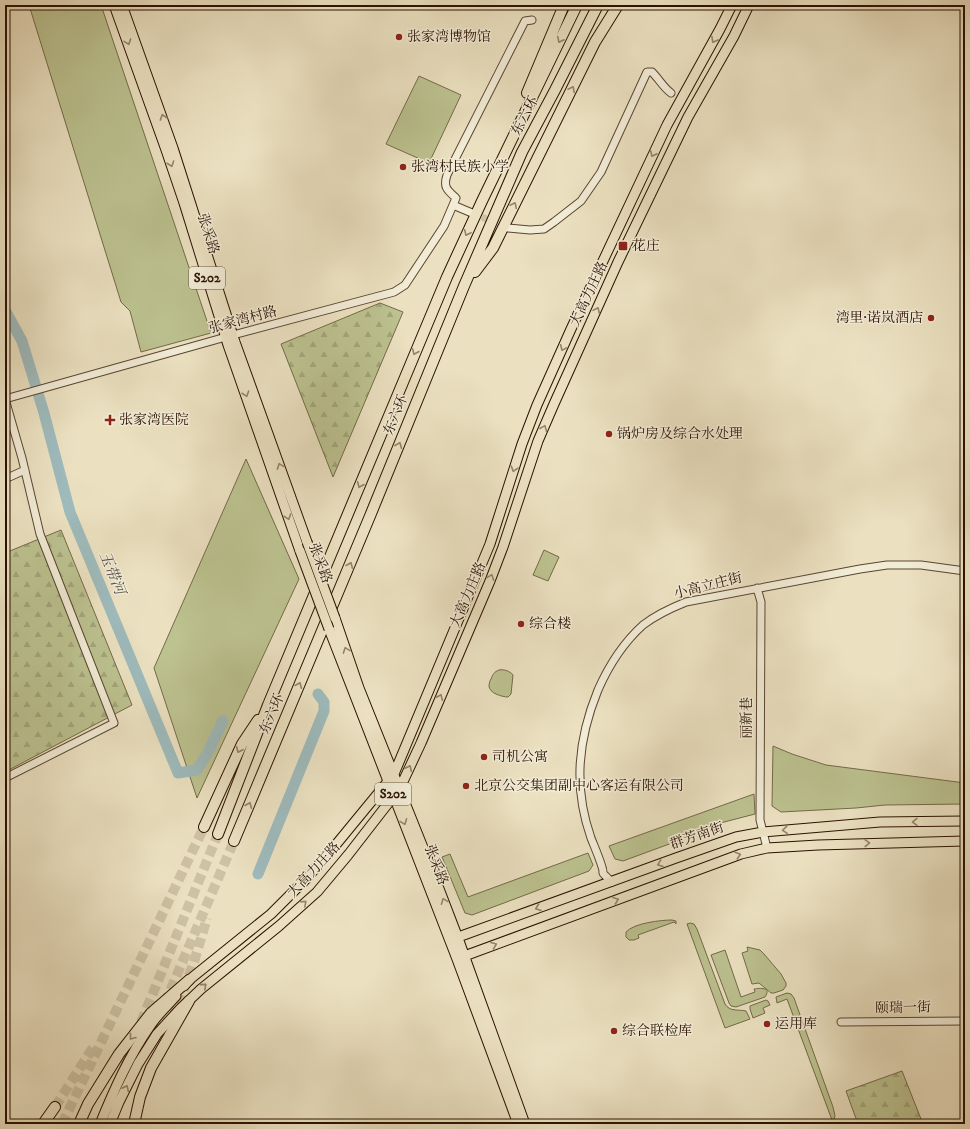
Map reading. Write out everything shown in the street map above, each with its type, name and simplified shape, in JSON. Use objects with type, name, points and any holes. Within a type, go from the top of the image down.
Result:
[{"type":"highway","points":[[482,201],[564,5]]},
{"type":"highway","name":"东六环","points":[[218,834],[268,706],[447,277],[577,5]]},
{"type":"highway","name":"东六环","points":[[234,841],[464,286],[522,152],[598,5]]},
{"type":"highway","points":[[464,286],[493,248],[594,42],[618,5]]},
{"type":"highway","points":[[204,827],[242,744],[268,706]]},
{"type":"highway","points":[[79,1124],[88,1104],[119,1054],[152,1013],[189,980]]},
{"type":"highway","points":[[134,1124],[140,1096],[150,1068],[189,1001]]},
{"type":"highway","points":[[43,1124],[55,1107]]},
{"type":"main road","name":"张采路","points":[[114,5],[184,203],[300,551],[391,778],[428,860],[454,939],[525,1124]]},
{"type":"main road","name":"张采路","points":[[122,5],[181,171],[229,337],[335,618],[391,778]]},
{"type":"main road","name":"大高力庄路","points":[[100,1124],[108,1104],[134,1053],[151,1025],[189,980],[271,914],[307,878],[391,778],[490,544],[522,444],[540,398],[667,125],[732,5]]},
{"type":"main road","name":"大高力庄路","points":[[110,1124],[138,1064],[157,1034],[201,989],[279,926],[317,892],[348,856],[397,792],[421,743],[490,581],[503,547],[538,441],[554,404],[618,262],[688,117],[731,43],[749,5]]},
{"type":"main road","points":[[408,739],[410,746],[414,747],[421,743]]},
{"type":"main road","name":"群芳南街","points":[[454,939],[736,837],[763,832],[880,822],[965,821]]},
{"type":"main road","points":[[461,958],[741,854],[767,848],[818,844],[965,841]]},
{"type":"main road","name":"张采路","points":[[461,958],[518,1124]]},
{"type":"street","points":[[472,213],[454,205],[456,198],[448,191],[445,183],[447,175],[525,21],[532,20]]},
{"type":"street","points":[[508,228],[530,230],[544,229],[581,201],[601,172],[647,72],[652,72],[659,78],[661,84],[671,94]]},
{"type":"street","name":"张家湾村路","points":[[25,470],[5,399],[394,292],[405,285],[444,226],[454,205]]},
{"type":"street","points":[[5,479],[25,470],[40,534],[114,723],[5,778]]},
{"type":"street","name":"小高立庄街","points":[[612,882],[604,873],[587,826],[582,802],[580,779],[581,750],[590,709],[600,684],[616,655],[629,638],[645,624],[667,610],[686,602],[887,565],[921,565],[965,571]]},
{"type":"street","name":"丽新巷","points":[[758,588],[761,602],[760,816],[767,848]]},
{"type":"street","name":"颐瑞一街","points":[[841,1022],[965,1021]]},
{"type":"green space","points":[[29,5],[101,5],[211,333],[141,352],[130,311],[121,302]]},
{"type":"green space","points":[[419,76],[461,95],[429,163],[386,144]]},
{"type":"green space","points":[[380,303],[403,312],[333,477],[281,344]]},
{"type":"green space","points":[[246,459],[299,579],[197,798],[154,668]]},
{"type":"green space","points":[[61,530],[132,705],[5,772],[5,553]]},
{"type":"green space","points":[[544,550],[559,557],[548,581],[533,575]]},
{"type":"green space","points":[[499,670],[510,672],[513,675],[511,694],[508,697],[496,694],[491,691],[489,686],[492,676]]},
{"type":"green space","points":[[773,746],[826,765],[965,783],[965,804],[885,805],[781,812],[772,806]]},
{"type":"green space","points":[[754,794],[755,814],[701,828],[672,843],[623,861],[615,859],[609,846]]},
{"type":"green space","points":[[588,853],[593,865],[589,871],[472,915],[465,913],[442,857],[450,854],[468,897]]},
{"type":"green space","points":[[655,921],[676,921],[676,924],[674,922],[638,935],[639,938],[634,940],[629,940],[626,937],[626,932],[635,926]]},
{"type":"green space","points":[[687,924],[694,924],[697,929],[725,1004],[731,1009],[746,1011],[750,1019],[725,1028]]},
{"type":"green space","points":[[747,947],[760,950],[781,974],[786,983],[783,990],[771,993],[759,983],[752,984],[742,953],[748,951]]},
{"type":"green space","points":[[725,950],[741,997],[755,992],[754,989],[759,988],[767,991],[765,997],[736,1007],[731,1006],[711,955]]},
{"type":"green space","points":[[787,993],[791,994],[794,998],[833,1107],[835,1116],[832,1120],[787,999],[777,1003],[776,997]]},
{"type":"green space","points":[[766,1000],[770,1005],[763,1008],[765,1013],[753,1018],[750,1006]]},
{"type":"green space","points":[[902,1071],[923,1124],[858,1124],[846,1091]]},
{"type":"waterway","name":"玉带河","points":[[5,310],[22,341],[44,413],[70,512],[178,773],[197,770],[208,752],[223,721]]},
{"type":"waterway","name":"玉带河","points":[[258,874],[324,711],[324,702],[318,694]]},
{"type":"tunnel","points":[[472,213],[506,227]]},
{"type":"tunnel","points":[[62,1124],[204,827]]},
{"type":"tunnel","points":[[124,1064],[218,834]]},
{"type":"tunnel","points":[[147,1045],[234,841]]},
{"type":"tunnel","points":[[173,1018],[194,962],[207,918]]},
{"type":"tunnel","points":[[55,1107],[94,1046]]},
{"type":"place","name":"张家湾博物馆","points":[[399,37]]},
{"type":"place","name":"张湾村民族小学","points":[[403,167]]},
{"type":"place","name":"花庄","points":[[623,246]]},
{"type":"place","name":"湾里·诺岚酒店","points":[[931,318]]},
{"type":"place","name":"张家湾医院","points":[[110,420]]},
{"type":"place","name":"锅炉房及综合水处理","points":[[609,434]]},
{"type":"place","name":"综合楼","points":[[521,624]]},
{"type":"place","name":"司机公寓","points":[[484,757]]},
{"type":"place","name":"北京公交集团副中心客运有限公司","points":[[466,786]]},
{"type":"place","name":"运用库","points":[[767,1024]]},
{"type":"place","name":"综合联检库","points":[[614,1031]]}]
